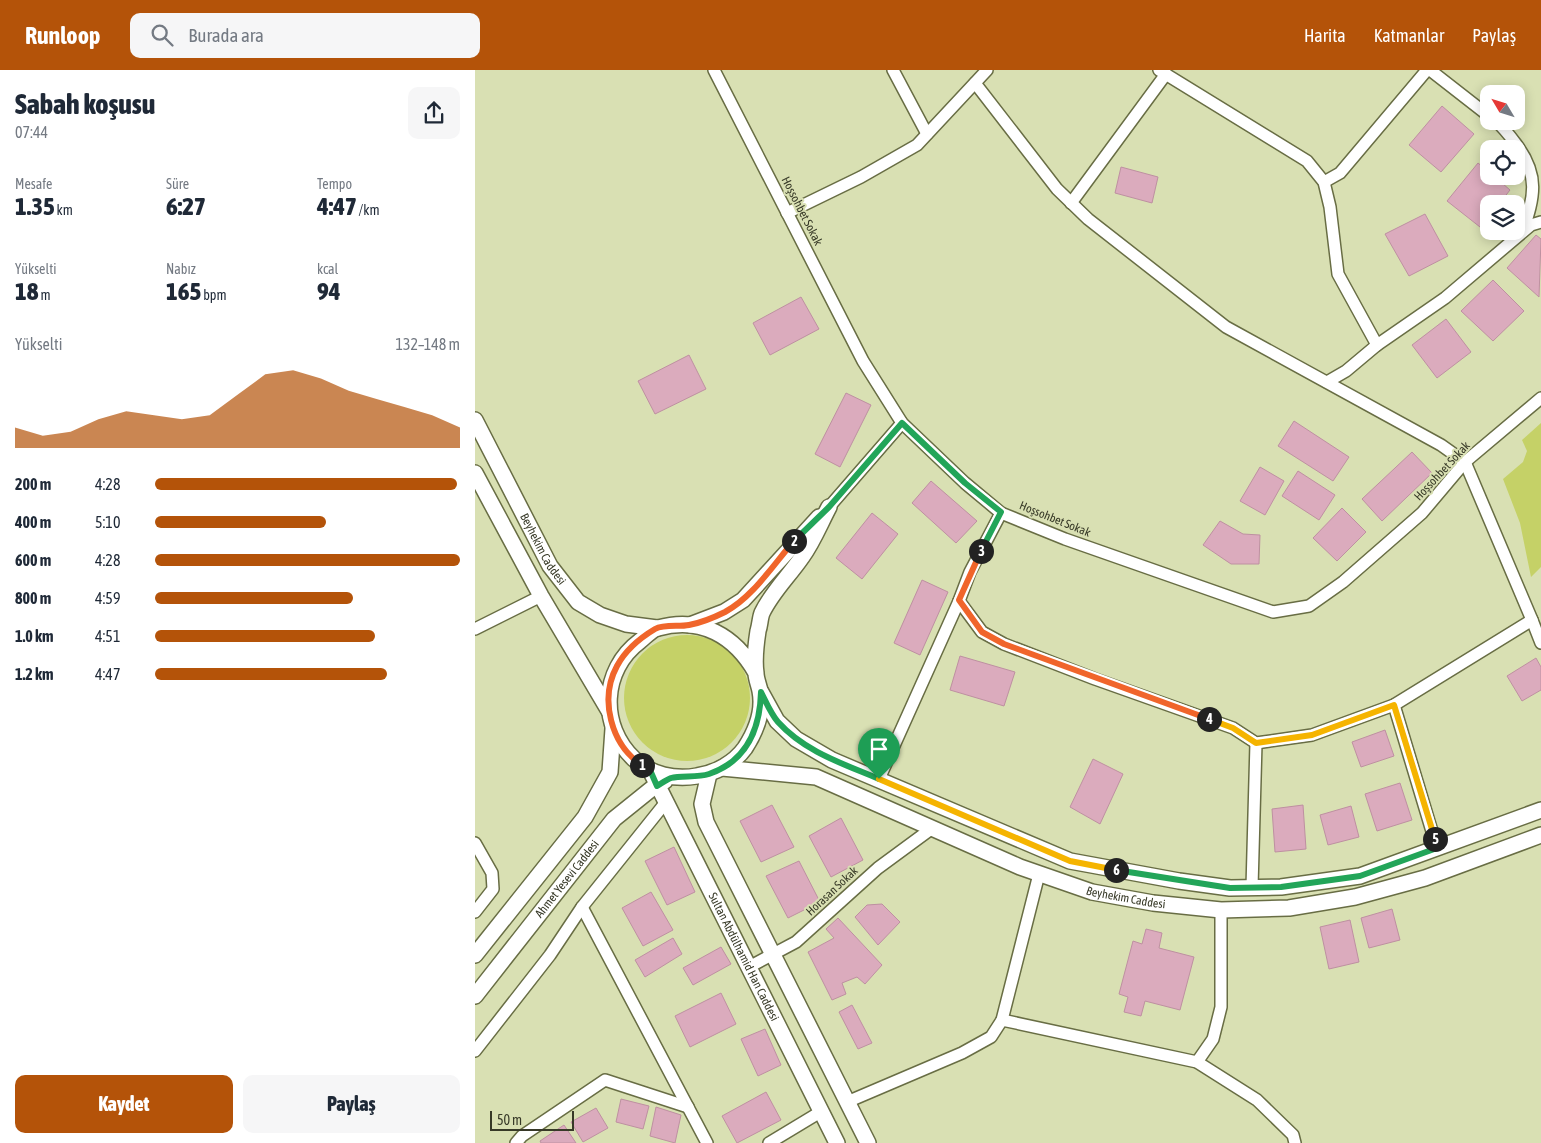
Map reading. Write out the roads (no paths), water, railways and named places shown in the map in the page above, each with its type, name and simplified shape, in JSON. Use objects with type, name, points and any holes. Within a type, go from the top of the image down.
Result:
[{"type":"main road","name":"Beyhekim Caddesi","points":[[475,420],[550,566],[578,602],[601,615],[626,624],[657,628]]},
{"type":"main road","name":"Beyhekim Caddesi","points":[[475,473],[541,596],[609,711]]},
{"type":"main road","points":[[690,625],[713,630],[732,641],[746,655],[756,673],[761,692],[760,714],[753,736],[740,754],[715,771],[689,778],[672,778],[650,770],[627,752],[613,728],[609,711],[609,689],[616,667],[629,649],[657,628],[690,625],[724,612],[743,600],[797,539],[829,507]]},
{"type":"main road","points":[[756,673],[757,640],[762,614],[803,556],[829,507]]},
{"type":"main road","name":"Beyhekim Caddesi","points":[[761,692],[777,721],[796,739],[831,760],[1070,861],[1179,881],[1230,888],[1281,887],[1360,876],[1541,810]]},
{"type":"main road","name":"Ahmet Yesevi Caddesi","points":[[475,955],[585,817],[610,772],[613,728]]},
{"type":"main road","name":"Sultan Abdülhamid Han Caddesi","points":[[650,770],[837,1143]]},
{"type":"main road","name":"Beyhekim Caddesi","points":[[715,771],[816,777],[931,829],[1039,874],[1092,892],[1153,903],[1221,910],[1289,908],[1355,897],[1425,878],[1541,835]]},
{"type":"main road","name":"Sultan Abdülhamid Han Caddesi","points":[[715,771],[702,804],[713,836],[868,1143]]},
{"type":"main road","name":"Ahmet Yesevi Caddesi","points":[[475,996],[614,819],[657,786],[672,778]]},
{"type":"main road","points":[[689,848],[694,836],[700,833],[713,836]]},
{"type":"street","name":"Hoşsohbet Sokak","points":[[714,70],[863,361],[902,423],[965,483],[1001,512],[1065,539],[1273,612],[1309,606],[1343,582],[1422,513],[1465,462],[1541,398]]},
{"type":"street","points":[[893,70],[927,134]]},
{"type":"street","points":[[787,213],[861,177],[917,145],[987,70]]},
{"type":"street","points":[[1324,182],[1340,173],[1429,70],[1480,109]]},
{"type":"street","points":[[1071,202],[1163,72],[1307,161],[1324,182],[1330,207],[1338,274],[1377,344]]},
{"type":"street","points":[[975,82],[1057,188],[1087,219],[1226,327],[1441,445],[1465,462],[1541,643]]},
{"type":"street","points":[[1505,130],[1523,153],[1533,176],[1532,200],[1525,224]]},
{"type":"street","points":[[1525,230],[1531,225],[1541,222]]},
{"type":"street","points":[[1327,382],[1346,371],[1377,344],[1445,298],[1513,240]]},
{"type":"street","points":[[829,507],[902,423]]},
{"type":"street","points":[[879,779],[970,572],[1001,512]]},
{"type":"street","points":[[475,629],[541,596]]},
{"type":"street","points":[[959,600],[982,632],[1004,644],[1095,679],[1233,728],[1256,743],[1312,735],[1394,705],[1531,620]]},
{"type":"street","points":[[1394,705],[1437,848]]},
{"type":"street","points":[[1252,887],[1256,743]]},
{"type":"street","points":[[475,1051],[550,955],[581,907],[666,802]]},
{"type":"street","name":"Horasan Sokak","points":[[749,967],[797,942],[878,868],[931,829]]},
{"type":"street","points":[[475,843],[492,872],[493,889],[475,912]]},
{"type":"street","points":[[847,1102],[962,1054],[991,1036],[1002,1020],[1039,874]]},
{"type":"street","points":[[581,907],[707,1143]]},
{"type":"street","points":[[1197,1062],[1213,1039],[1221,1007],[1221,910]]},
{"type":"street","points":[[1002,1020],[1197,1062],[1257,1100],[1293,1135],[1295,1143]]},
{"type":"street","points":[[516,1143],[522,1136],[605,1080],[688,1107]]},
{"type":"street","points":[[769,1143],[822,1111]]}]
